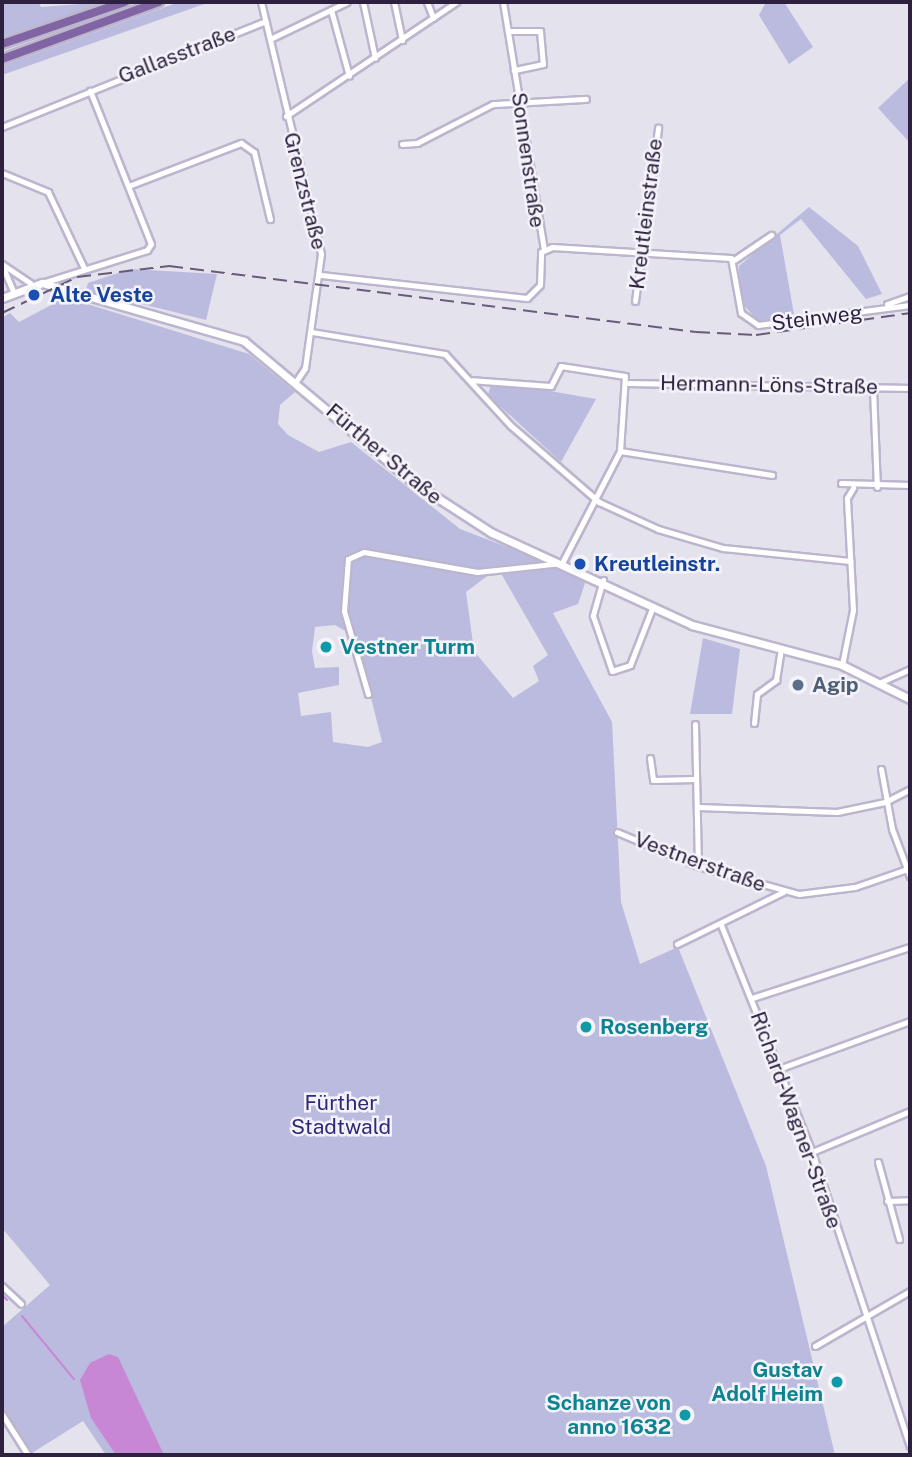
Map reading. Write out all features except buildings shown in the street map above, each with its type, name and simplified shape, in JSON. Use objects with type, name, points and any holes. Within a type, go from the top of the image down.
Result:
[{"type":"main road","points":[[2,44],[125,2]]},
{"type":"main road","points":[[2,59],[159,2]]},
{"type":"main road","points":[[2,298],[30,283]]},
{"type":"main road","name":"Fürther Straße","points":[[30,283],[42,283],[213,330],[257,348],[449,508],[562,563],[732,639],[842,664],[910,699]]},
{"type":"street","name":"Grenzstraße","points":[[261,2],[286,116],[319,232],[321,275],[312,332],[297,380]]},
{"type":"street","points":[[270,38],[347,2]]},
{"type":"street","points":[[363,2],[375,58]]},
{"type":"street","points":[[394,2],[402,40]]},
{"type":"street","points":[[427,2],[433,18]]},
{"type":"street","points":[[286,116],[456,2]]},
{"type":"street","name":"Sonnenstraße","points":[[321,275],[527,298],[540,285],[544,249],[503,2]]},
{"type":"street","points":[[331,10],[349,76]]},
{"type":"street","name":"Gallasstraße","points":[[2,127],[266,21]]},
{"type":"street","name":"Sonnenstraße","points":[[508,30],[540,31],[543,64],[514,70]]},
{"type":"street","points":[[42,283],[147,250],[151,236],[90,91]]},
{"type":"street","points":[[401,144],[417,143],[493,104],[586,99]]},
{"type":"street","name":"Kreutleinstraße","points":[[635,301],[639,254],[658,128]]},
{"type":"street","points":[[131,185],[241,142],[251,145],[270,219]]},
{"type":"street","points":[[2,173],[48,192],[84,268]]},
{"type":"street","points":[[544,249],[732,259],[771,235]]},
{"type":"street","name":"Steinweg","points":[[732,259],[737,302],[758,325],[844,317],[887,304],[910,305]]},
{"type":"street","points":[[2,265],[22,272],[30,283]]},
{"type":"street","points":[[2,265],[11,278],[13,291]]},
{"type":"street","points":[[11,278],[22,272]]},
{"type":"street","points":[[887,304],[910,296]]},
{"type":"street","points":[[312,332],[434,349],[472,380],[510,425],[570,474],[599,502],[658,529],[723,548],[850,561]]},
{"type":"street","points":[[368,694],[344,611],[348,559],[356,553],[477,572],[562,563],[599,502],[620,451],[629,383],[625,376],[561,366],[551,386],[472,380]]},
{"type":"street","name":"Hermann-Löns-Straße","points":[[629,383],[910,388]]},
{"type":"street","points":[[873,389],[877,487]]},
{"type":"street","points":[[620,451],[772,475]]},
{"type":"street","points":[[841,483],[853,488],[910,486]]},
{"type":"street","points":[[842,664],[853,610],[847,498],[853,488]]},
{"type":"street","points":[[603,580],[593,616],[612,671],[630,665],[653,604]]},
{"type":"street","points":[[754,723],[757,694],[776,680],[781,648]]},
{"type":"street","points":[[881,682],[910,669]]},
{"type":"street","points":[[695,724],[698,866]]},
{"type":"street","points":[[650,758],[653,780],[695,779]]},
{"type":"street","points":[[881,769],[885,802],[910,877]]},
{"type":"street","points":[[698,807],[825,812],[885,802],[910,789]]},
{"type":"street","name":"Vestnerstraße","points":[[618,832],[698,866],[783,892],[816,894],[909,869]]},
{"type":"street","name":"Vestnerstraße","points":[[677,944],[721,925],[783,892]]},
{"type":"street","name":"Richard-Wagner-Straße","points":[[721,925],[781,1068],[812,1152],[863,1317],[910,1446]]},
{"type":"street","points":[[752,998],[910,947]]},
{"type":"street","points":[[781,1068],[910,1021]]},
{"type":"street","points":[[812,1152],[910,1111]]},
{"type":"street","points":[[878,1162],[899,1240]]},
{"type":"street","points":[[887,1200],[910,1200]]},
{"type":"street","points":[[2,1286],[21,1304]]},
{"type":"street","points":[[815,1346],[910,1291]]},
{"type":"street","points":[[2,1414],[28,1455]]},
{"type":"green space","points":[[2,2],[39,2],[41,7],[107,2],[2,37]]},
{"type":"green space","points":[[179,2],[210,2],[2,75],[2,66]]},
{"type":"green space","points":[[766,2],[784,2],[813,47],[789,64],[759,15]]},
{"type":"green space","points":[[910,78],[910,143],[878,108]]},
{"type":"green space","points":[[809,207],[858,246],[882,294],[866,299],[801,219],[780,235],[795,320],[759,322],[740,301],[739,266]]},
{"type":"green space","points":[[130,269],[217,274],[206,320],[86,290],[88,283]]},
{"type":"green space","name":"Fürther Stadtwald","points":[[58,295],[249,354],[295,392],[280,405],[278,424],[288,435],[319,452],[351,442],[460,529],[587,577],[578,604],[553,613],[612,722],[621,902],[640,964],[678,947],[766,1166],[835,1455],[106,1455],[83,1421],[32,1453],[26,1445],[2,1406],[2,1327],[50,1285],[2,1228],[2,318],[10,313],[19,322],[55,303]],"holes":[[[498,568],[548,655],[533,666],[539,681],[513,698],[474,651],[466,592]],[[335,625],[356,637],[382,742],[368,747],[333,742],[331,712],[301,716],[298,693],[339,685],[339,667],[315,668],[312,651],[315,627]]]},
{"type":"green space","points":[[492,381],[596,399],[561,462],[488,395]]},
{"type":"green space","points":[[703,638],[740,649],[732,714],[690,714]]},
{"type":"shaded area","points":[[109,1354],[118,1357],[164,1455],[116,1455],[91,1418],[80,1380],[90,1363]]},
{"type":"waterway","points":[[2,1295],[7,1300]]},
{"type":"waterway","points":[[22,1316],[74,1379]]},
{"type":"railway","points":[[2,313],[77,277],[169,266],[696,332],[756,335],[910,313]]},
{"type":"place","name":"Alte Veste","points":[[34,295]]},
{"type":"place","name":"Kreutleinstr.","points":[[580,564]]},
{"type":"place","name":"Vestner Turm","points":[[326,647]]},
{"type":"place","name":"Agip","points":[[798,685]]},
{"type":"place","name":"Rosenberg","points":[[586,1027]]},
{"type":"place","name":"Gustav Adolf Heim","points":[[837,1382]]},
{"type":"place","name":"Schanze von anno 1632","points":[[685,1415]]}]
